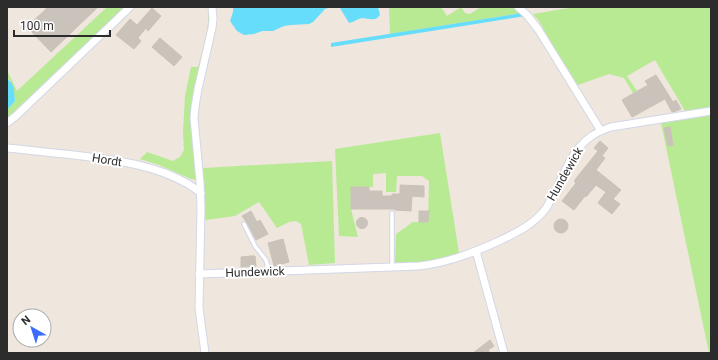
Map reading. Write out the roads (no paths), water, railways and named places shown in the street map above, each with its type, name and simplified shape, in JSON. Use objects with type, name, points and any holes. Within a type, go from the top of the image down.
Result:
[{"type":"street","points":[[7,123],[130,7]]},
{"type":"street","points":[[205,353],[199,308],[201,193],[194,118],[197,95],[212,28],[212,7]]},
{"type":"street","points":[[518,7],[527,14],[535,25],[601,131]]},
{"type":"street","name":"Hundewick","points":[[199,274],[420,266],[434,265],[445,262],[476,251],[520,230],[538,218],[547,207],[575,152],[591,136],[604,129],[621,125],[711,111]]},
{"type":"street","name":"Hordt","points":[[7,148],[98,158],[137,165],[178,179],[189,184],[201,193]]},
{"type":"street","points":[[476,251],[504,353]]},
{"type":"lane","points":[[392,213],[392,267]]},
{"type":"lane","points":[[244,224],[255,246],[266,260],[269,272]]},
{"type":"water","points":[[233,7],[332,7],[325,9],[313,22],[309,24],[284,26],[273,31],[262,31],[244,35],[237,31],[230,21]]},
{"type":"water","points":[[337,7],[378,7],[380,15],[375,19],[362,18],[349,23],[340,8]]},
{"type":"water","points":[[522,13],[525,16],[331,47],[331,43]]},
{"type":"water","points":[[7,79],[13,86],[15,101],[7,110]]}]
